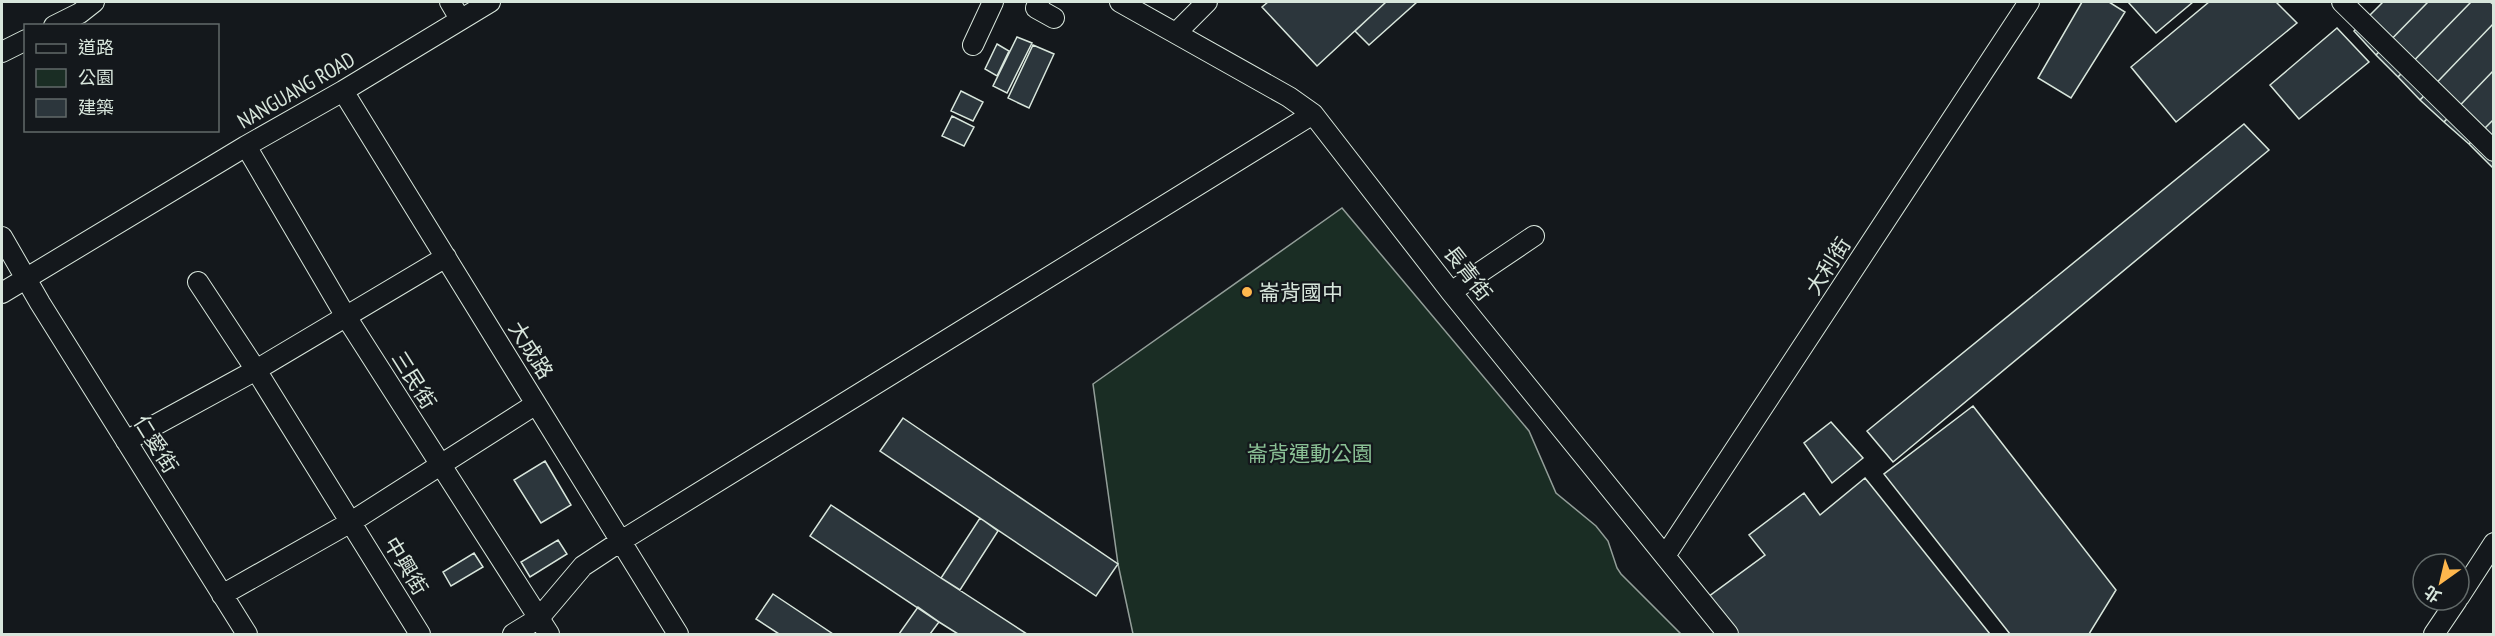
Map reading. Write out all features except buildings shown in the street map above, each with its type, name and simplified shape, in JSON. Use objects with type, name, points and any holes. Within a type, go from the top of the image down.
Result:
[{"type":"street","points":[[58,24],[80,13],[94,2]]},
{"type":"street","points":[[450,2],[460,19]]},
{"type":"street","name":"NANGUANG ROAD","points":[[2,293],[490,2]]},
{"type":"street","points":[[973,45],[993,2]]},
{"type":"street","points":[[1039,2],[1036,8],[1054,18]]},
{"type":"street","name":"長青街","points":[[1120,2],[1289,97],[1313,114],[1451,292],[1728,634]]},
{"type":"street","points":[[1176,33],[1207,2]]},
{"type":"street","name":"大利街","points":[[1665,556],[2029,2]]},
{"type":"street","points":[[2342,2],[2493,151]]},
{"type":"street","points":[[2,52],[24,41]]},
{"type":"street","name":"大成路","points":[[344,91],[678,634]]},
{"type":"street","points":[[513,634],[544,626],[584,566],[621,540],[1313,114]]},
{"type":"street","name":"三民街","points":[[246,146],[345,315],[544,626]]},
{"type":"street","points":[[1451,292],[1534,236]]},
{"type":"street","name":"仁愛街","points":[[2,237],[247,634]]},
{"type":"street","points":[[126,441],[256,370],[446,257]]},
{"type":"street","points":[[198,282],[351,522]]},
{"type":"street","points":[[222,595],[351,522],[536,404]]},
{"type":"street","name":"中興街","points":[[351,522],[420,634]]},
{"type":"street","points":[[2471,578],[2493,543]]},
{"type":"street","points":[[2434,634],[2449,612]]},
{"type":"green space","name":"崙背運動公園","points":[[1342,208],[1529,431],[1556,493],[1596,526],[1608,541],[1621,574],[1681,634],[1133,634],[1118,564],[1093,384]]},
{"type":"place","name":"崙背國中","points":[[1247,292]]}]
